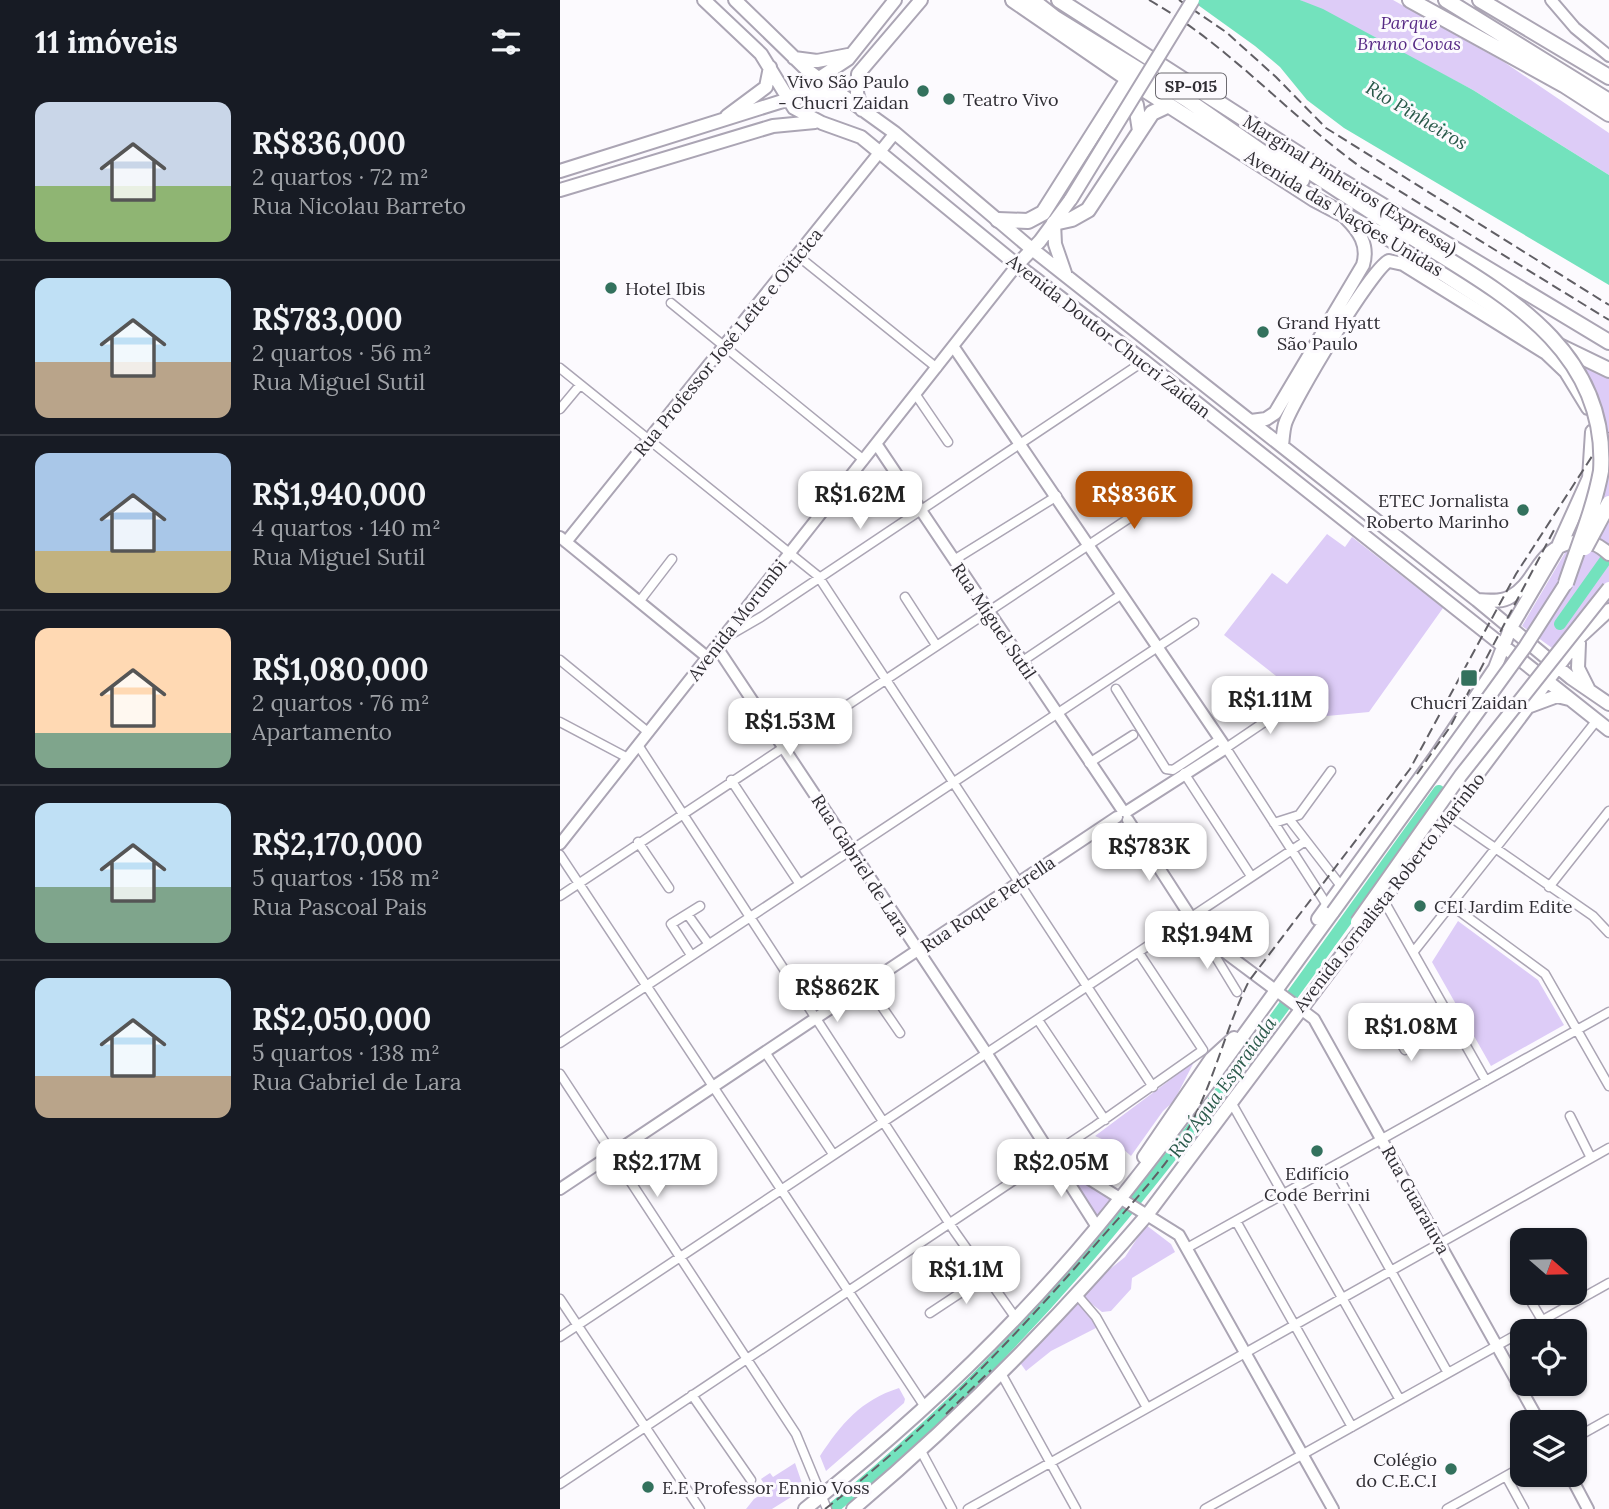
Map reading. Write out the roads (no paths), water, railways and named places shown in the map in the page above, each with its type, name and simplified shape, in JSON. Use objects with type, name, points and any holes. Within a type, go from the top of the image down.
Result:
[{"type":"highway","name":"Avenida das Nações Unidas","points":[[1013,0],[1128,79],[1344,216],[1401,236],[1543,338],[1609,370]]},
{"type":"highway","points":[[1032,0],[1055,18],[1126,61],[1272,159],[1538,317],[1565,344],[1587,378],[1599,415],[1601,469],[1566,583]]},
{"type":"highway","name":"Marginal Pinheiros (Expressa)","points":[[1059,0],[1090,23],[1349,186],[1609,342]]},
{"type":"highway","points":[[1410,0],[1564,85],[1609,114]]},
{"type":"highway","points":[[1446,0],[1609,101]]},
{"type":"highway","points":[[1480,0],[1606,78]]},
{"type":"highway","points":[[998,220],[1028,221],[1043,214],[1128,79]]},
{"type":"highway","points":[[1118,98],[1136,104],[1140,116],[1140,131]]},
{"type":"highway","points":[[1054,223],[1072,219],[1088,209],[1152,113],[1169,105]]},
{"type":"highway","points":[[1244,119],[1294,163],[1401,236]]},
{"type":"highway","points":[[1543,338],[1574,370],[1590,411],[1593,442],[1590,478],[1560,544]]},
{"type":"highway","points":[[1566,583],[1609,503]]},
{"type":"main road","points":[[704,0],[770,67],[786,100]]},
{"type":"main road","name":"Avenida Doutor Chucri Zaidan","points":[[735,0],[820,79],[895,133],[1033,249],[1477,600],[1510,629],[1609,704]]},
{"type":"main road","points":[[786,100],[820,79],[853,52],[895,0]]},
{"type":"main road","points":[[862,110],[857,93],[858,74],[921,0]]},
{"type":"main road","name":"Avenida Morumbi","points":[[1017,265],[1033,249],[1071,199],[1193,0]]},
{"type":"main road","points":[[794,57],[817,61],[853,52]]},
{"type":"main road","points":[[853,52],[847,75],[858,74]]},
{"type":"main road","points":[[719,123],[766,87],[770,67]]},
{"type":"main road","points":[[561,169],[719,123],[786,100],[827,93],[849,101]]},
{"type":"main road","name":"Avenida Doutor Chucri Zaidan","points":[[786,100],[794,108],[822,123],[848,130],[880,151],[1017,265],[1144,361],[1609,730]]},
{"type":"main road","points":[[560,190],[773,126],[805,121],[822,123]]},
{"type":"main road","points":[[1251,421],[1273,415],[1338,309],[1366,254],[1357,230],[1344,216]]},
{"type":"main road","points":[[1054,223],[1055,244],[1065,274]]},
{"type":"main road","points":[[1366,254],[1376,254],[1384,262]]},
{"type":"main road","points":[[1282,446],[1285,423],[1332,340],[1384,262],[1403,264],[1546,353],[1566,372],[1590,411]]},
{"type":"main road","points":[[1273,415],[1276,421],[1285,423]]},
{"type":"main road","points":[[1477,600],[1509,598],[1518,591],[1542,559],[1560,544],[1582,541],[1604,550]]},
{"type":"main road","points":[[1330,908],[1340,886],[1436,756],[1495,668],[1510,629],[1560,544]]},
{"type":"main road","points":[[1330,908],[1525,647],[1566,583]]},
{"type":"main road","points":[[1314,988],[1461,775],[1609,588]]},
{"type":"main road","name":"Avenida Jornalista Roberto Marinho","points":[[853,1509],[921,1451],[1002,1375],[1077,1296],[1231,1102],[1297,1006],[1384,901],[1581,636],[1609,610]]},
{"type":"main road","points":[[1495,668],[1497,651],[1484,632],[1497,618]]},
{"type":"main road","points":[[1581,636],[1576,653],[1578,668],[1591,691]]},
{"type":"main road","points":[[1530,706],[1557,696],[1574,702]]},
{"type":"main road","name":"Avenida Jornalista Roberto Marinho","points":[[805,1509],[825,1502],[925,1407],[1015,1317],[1124,1200],[1250,1024],[1278,993],[1330,908]]},
{"type":"street","points":[[1551,0],[1575,28],[1609,56]]},
{"type":"street","name":"Rua Professor José Leite e Oiticica","points":[[562,543],[649,440],[895,133]]},
{"type":"street","points":[[561,169],[580,184]]},
{"type":"street","points":[[798,256],[937,368]]},
{"type":"street","name":"Avenida Morumbi","points":[[560,844],[1017,265]]},
{"type":"street","points":[[671,303],[864,460]]},
{"type":"street","points":[[953,346],[1021,442],[1330,908]]},
{"type":"street","points":[[719,643],[1144,361]]},
{"type":"street","points":[[560,368],[818,576],[1153,1087]]},
{"type":"street","points":[[560,409],[580,385]]},
{"type":"street","points":[[916,395],[948,442]]},
{"type":"street","name":"Rua Miguel Sutil","points":[[877,445],[1203,936],[1237,992]]},
{"type":"street","points":[[560,896],[782,746],[1164,495]]},
{"type":"street","points":[[954,560],[1057,496]]},
{"type":"street","points":[[562,543],[708,657]]},
{"type":"street","points":[[639,602],[672,559]]},
{"type":"street","points":[[1021,662],[1122,594]]},
{"type":"street","points":[[905,597],[936,645]]},
{"type":"street","points":[[560,1042],[1156,645],[1194,623]]},
{"type":"street","name":"Rua Gabriel de Lara","points":[[719,643],[782,746],[987,1054],[1097,1227]]},
{"type":"street","points":[[560,660],[648,732]]},
{"type":"street","points":[[1116,689],[1166,769],[1173,770],[1223,744]]},
{"type":"street","name":"Rua Roque Petrella","points":[[560,1189],[1020,882],[1123,817],[1223,744],[1297,700]]},
{"type":"street","points":[[1415,950],[1597,720]]},
{"type":"street","points":[[560,722],[628,758]]},
{"type":"street","points":[[1088,763],[1133,735]]},
{"type":"street","points":[[638,746],[950,1223],[1015,1317]]},
{"type":"street","points":[[1274,823],[1299,815],[1331,771]]},
{"type":"street","points":[[1184,774],[1251,876]]},
{"type":"street","points":[[731,780],[799,883]]},
{"type":"street","points":[[1549,887],[1609,811]]},
{"type":"street","points":[[1449,816],[1603,925],[1609,933]]},
{"type":"street","points":[[1290,820],[1304,842],[1340,886]]},
{"type":"street","points":[[638,842],[669,888]]},
{"type":"street","points":[[560,1337],[1304,842]]},
{"type":"street","points":[[560,855],[925,1407]]},
{"type":"street","points":[[1384,901],[1415,950],[1486,1081]]},
{"type":"street","points":[[1451,905],[1545,974],[1609,1086]]},
{"type":"street","points":[[691,955],[671,925],[700,906]]},
{"type":"street","points":[[688,915],[708,943]]},
{"type":"street","points":[[1603,925],[1609,916]]},
{"type":"street","name":"Rua Miguel Sutil","points":[[1203,936],[1278,993]]},
{"type":"street","points":[[560,1485],[1105,1120],[1203,1050],[1139,953]]},
{"type":"street","points":[[867,985],[900,1033]]},
{"type":"street","name":"Rua Guaraíuva","points":[[1278,993],[1297,1006],[1320,1029],[1533,1410]]},
{"type":"street","points":[[1187,1248],[1609,1012]]},
{"type":"street","points":[[1386,1018],[1405,1049],[1454,1023]]},
{"type":"street","points":[[1038,1020],[1105,1120]]},
{"type":"street","points":[[765,1052],[833,1154]]},
{"type":"street","points":[[560,1074],[796,1434],[825,1502]]},
{"type":"street","points":[[1231,1102],[1400,1400]]},
{"type":"street","points":[[1570,1115],[1591,1158]]},
{"type":"street","points":[[968,1509],[1146,1406],[1609,1148]]},
{"type":"street","name":"Rua Gabriel de Lara","points":[[1052,1155],[1170,1227],[1187,1248],[1333,1509]]},
{"type":"street","points":[[1332,1167],[1448,1373]]},
{"type":"street","points":[[1236,1221],[1352,1427]]},
{"type":"street","points":[[930,1312],[986,1276]]},
{"type":"street","points":[[1546,1319],[1609,1283]]},
{"type":"street","points":[[1077,1296],[1096,1317],[1146,1406]]},
{"type":"street","points":[[560,1298],[699,1509]]},
{"type":"street","points":[[1205,1509],[1510,1338]]},
{"type":"street","points":[[1002,1375],[1076,1509]]},
{"type":"street","points":[[692,1395],[751,1480]]},
{"type":"street","points":[[1587,1431],[1609,1419]]},
{"type":"street","points":[[921,1451],[952,1509]]},
{"type":"street","points":[[1447,1509],[1459,1506],[1510,1474]]},
{"type":"street","points":[[1506,1476],[1524,1509]]},
{"type":"street","points":[[1576,1487],[1588,1509]]},
{"type":"water","name":"Rio Pinheiros","points":[[1191,0],[1300,0],[1323,9],[1473,90],[1609,175],[1609,285],[1344,128],[1307,100],[1280,67],[1255,46]]},
{"type":"waterway","name":"Rio Água Espraiada","points":[[1560,624],[1609,555]]},
{"type":"waterway","name":"Rio Água Espraiada","points":[[832,1509],[921,1432],[1005,1349],[1084,1262],[1231,1078],[1439,791]]},
{"type":"railway","points":[[1149,0],[1206,38],[1362,168],[1609,320]]},
{"type":"railway","points":[[1179,0],[1226,32],[1276,77],[1326,128],[1609,305]]},
{"type":"railway","points":[[825,1509],[899,1448],[970,1380],[1071,1273],[1169,1158],[1197,1111],[1249,981],[1410,769],[1516,574],[1609,430]]},
{"type":"railway","points":[[1417,774],[1450,727],[1554,530]]},
{"type":"railway","points":[[946,1414],[991,1370]]},
{"type":"place","name":"Vivo São Paulo - Chucri Zaidan","points":[[923,91]]},
{"type":"place","name":"Teatro Vivo","points":[[949,99]]},
{"type":"place","name":"Hotel Ibis","points":[[611,288]]},
{"type":"place","name":"Grand Hyatt São Paulo","points":[[1263,332]]},
{"type":"place","name":"ETEC Jornalista Roberto Marinho","points":[[1523,510]]},
{"type":"place","name":"Chucri Zaidan","points":[[1469,678]]},
{"type":"place","name":"CEI Jardim Edite","points":[[1420,906]]},
{"type":"place","name":"Edifício Code Berrini","points":[[1317,1151]]},
{"type":"place","name":"Colégio do C.E.C.I","points":[[1451,1469]]},
{"type":"place","name":"E.E Professor Ennio Voss","points":[[648,1487]]},
{"type":"park label","name":"Parque Bruno Covas","points":[[1409,32]]}]
